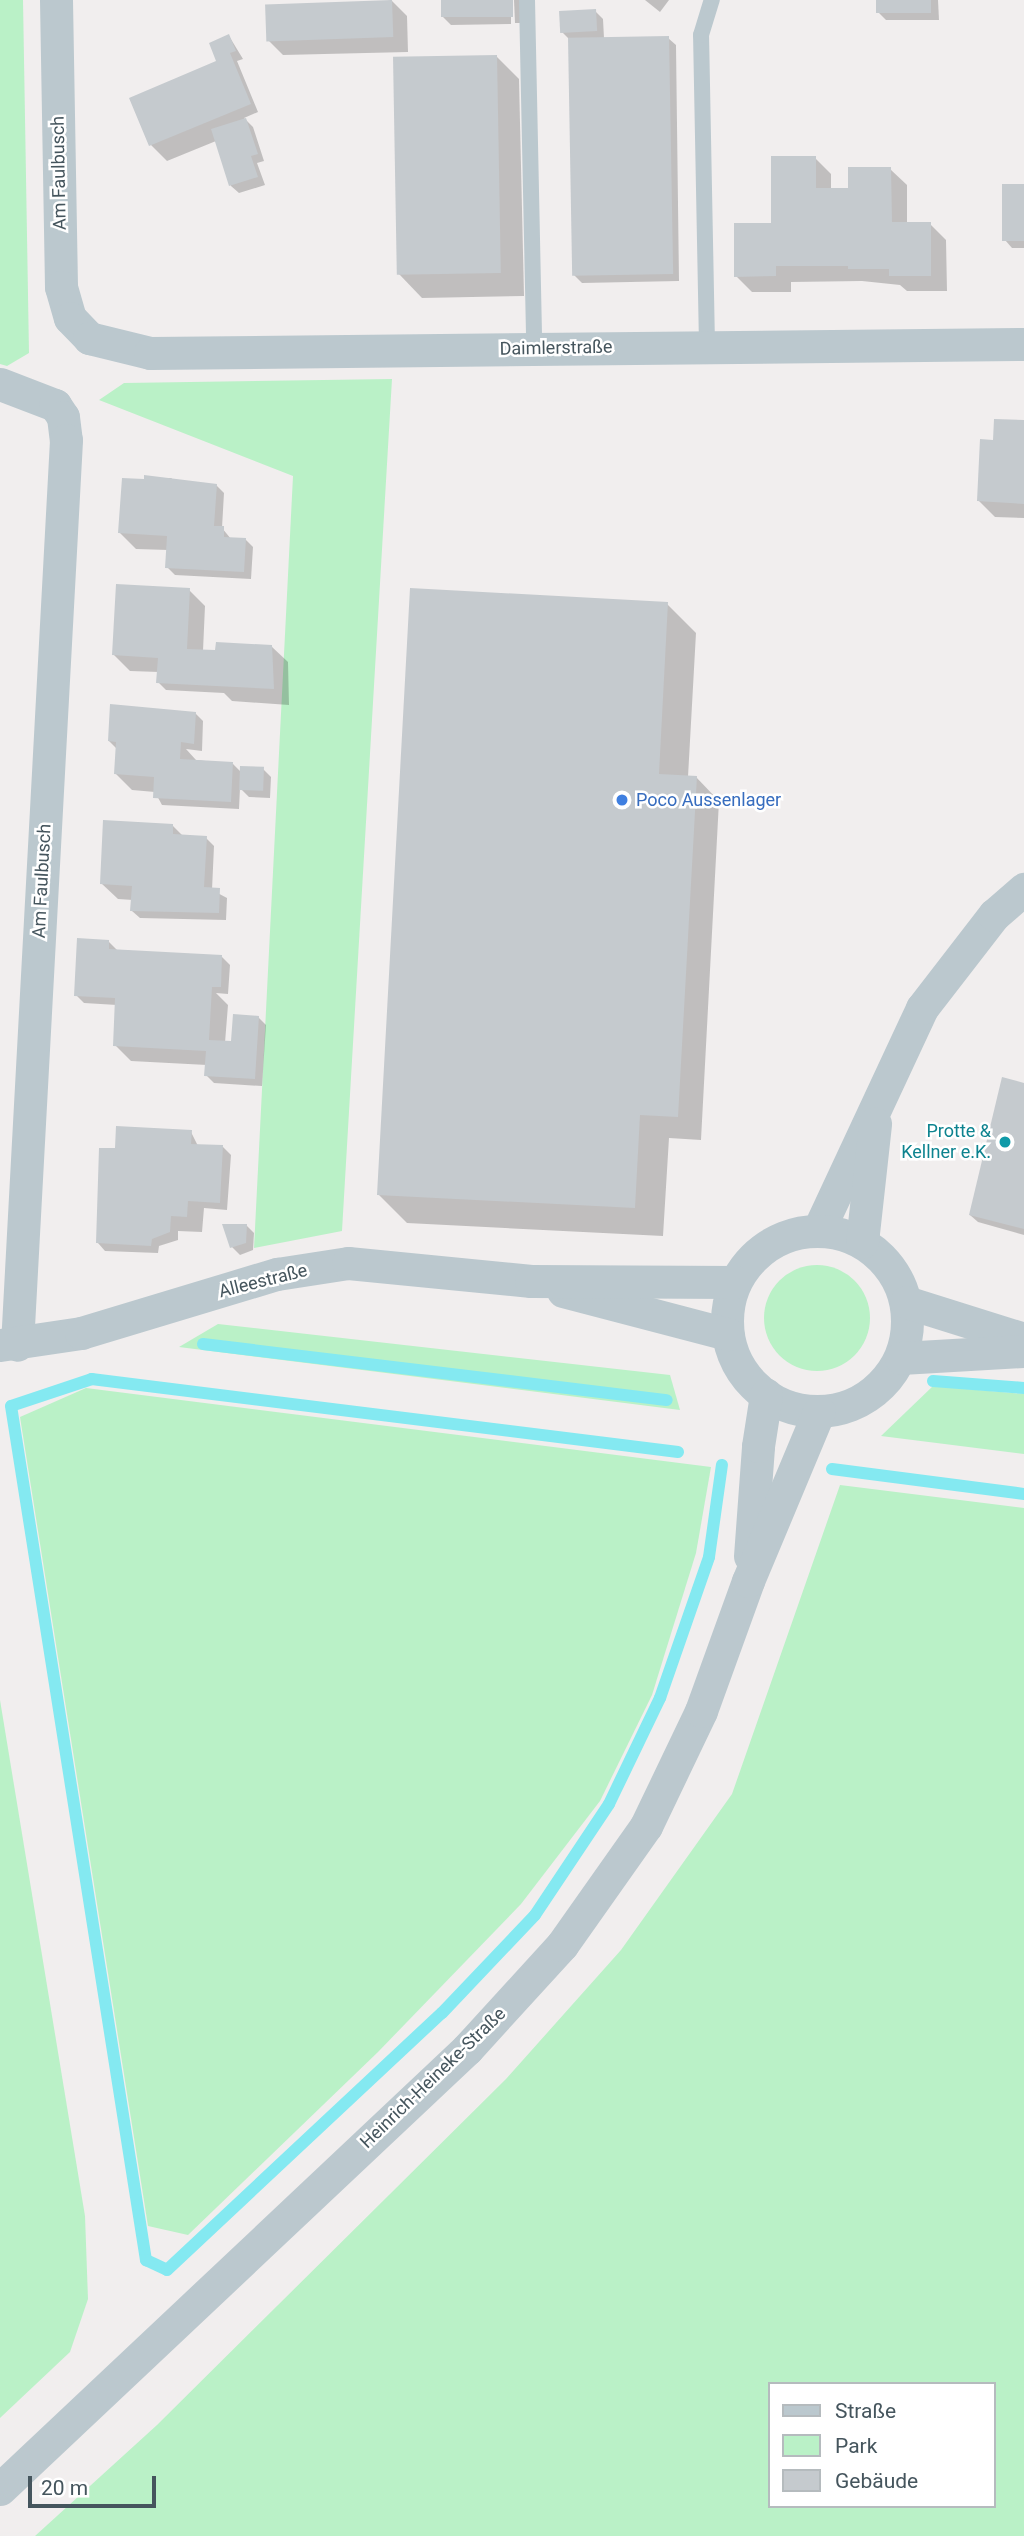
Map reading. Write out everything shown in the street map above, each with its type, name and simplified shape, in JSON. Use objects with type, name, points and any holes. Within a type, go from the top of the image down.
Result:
[{"type":"street","name":"Am Faulbusch","points":[[56,0],[61,287],[70,318],[89,338]]},
{"type":"street","name":"Daimlerstraße","points":[[89,338],[150,353],[707,345],[1024,344]]},
{"type":"street","name":"Am Faulbusch","points":[[0,384],[55,405],[63,417],[66,440],[8,1345]]},
{"type":"street","points":[[819,1229],[922,1008],[994,915],[1024,889]]},
{"type":"street","points":[[862,1242],[877,1104]]},
{"type":"street","points":[[819,1229],[862,1242],[889,1264],[906,1302],[908,1327],[901,1358],[878,1388],[848,1405],[818,1411],[790,1407],[766,1395],[742,1371],[727,1334],[727,1309],[735,1282],[749,1261],[777,1239],[819,1229]]},
{"type":"street","name":"Alleestraße","points":[[8,1345],[81,1333],[277,1274],[348,1263],[531,1281],[735,1282]]},
{"type":"street","name":"Alleestraße","points":[[531,1281],[727,1334]]},
{"type":"street","points":[[906,1302],[1024,1339]]},
{"type":"street","points":[[901,1358],[1024,1351]]},
{"type":"street","name":"Heinrich-Heineke-Straße","points":[[748,1581],[758,1446],[766,1395]]},
{"type":"street","name":"Heinrich-Heineke-Straße","points":[[0,2488],[467,2049],[562,1945],[646,1826],[701,1711],[748,1581],[818,1411]]},
{"type":"lane","points":[[527,0],[534,348]]},
{"type":"lane","points":[[707,345],[701,35],[712,0]]},
{"type":"green space","points":[[0,0],[23,0],[29,353],[7,366],[0,364]]},
{"type":"green space","points":[[392,379],[342,1231],[254,1248],[293,476],[99,400],[124,383]]},
{"type":"green space","points":[[817,1265],[837,1269],[854,1281],[866,1298],[870,1318],[866,1338],[854,1355],[837,1367],[817,1371],[797,1367],[780,1355],[768,1338],[764,1318],[768,1298],[780,1281],[797,1269]]},
{"type":"green space","points":[[218,1324],[670,1375],[680,1410],[179,1347]]},
{"type":"green space","points":[[933,1386],[1024,1394],[1024,1454],[881,1436]]},
{"type":"green space","points":[[86,1388],[711,1467],[696,1553],[652,1695],[600,1801],[521,1904],[378,2052],[188,2235],[148,2226],[20,1417]]},
{"type":"green space","points":[[840,1485],[1024,1508],[1024,2536],[35,2536],[157,2425],[506,2079],[621,1950],[732,1794]]},
{"type":"green space","points":[[0,1700],[85,2216],[88,2299],[70,2352],[0,2418]]},
{"type":"building","points":[[392,0],[393,37],[266,41],[265,4]]},
{"type":"building","points":[[441,0],[513,0],[513,17],[441,17]]},
{"type":"building","points":[[876,0],[931,0],[931,13],[876,13]]},
{"type":"building","points":[[596,9],[597,31],[560,33],[559,11]]},
{"type":"building","points":[[229,34],[236,51],[230,53],[251,104],[149,146],[129,98],[216,61],[209,43]]},
{"type":"building","points":[[669,36],[673,274],[572,276],[568,38]]},
{"type":"building","points":[[497,55],[501,273],[397,275],[393,57]]},
{"type":"building","points":[[246,118],[258,154],[251,156],[258,177],[229,186],[211,129]]},
{"type":"building","points":[[771,156],[816,156],[816,188],[848,188],[848,167],[891,167],[892,222],[931,222],[931,276],[889,276],[889,269],[848,269],[848,266],[776,266],[776,276],[734,277],[734,223],[771,223]]},
{"type":"building","points":[[1002,184],[1024,184],[1024,241],[1002,241]]},
{"type":"building","points":[[994,419],[1024,420],[1024,504],[977,501],[980,439],[993,440]]},
{"type":"building","points":[[144,475],[217,484],[214,526],[224,526],[224,537],[246,538],[244,572],[165,568],[167,536],[118,533],[122,478],[144,479]]},
{"type":"building","points":[[116,584],[190,588],[187,649],[215,650],[216,642],[272,645],[274,689],[156,683],[158,658],[112,655]]},
{"type":"building","points":[[410,588],[668,602],[659,774],[697,776],[678,1117],[640,1115],[635,1208],[377,1195]]},
{"type":"building","points":[[110,704],[196,712],[194,744],[181,742],[180,759],[233,762],[231,802],[153,798],[154,777],[114,774],[116,742],[108,741]]},
{"type":"building","points":[[240,766],[264,767],[263,791],[239,790]]},
{"type":"building","points":[[103,820],[173,824],[173,834],[207,836],[204,887],[220,888],[219,913],[130,911],[132,886],[100,884]]},
{"type":"building","points":[[77,938],[109,940],[109,949],[222,955],[221,987],[212,987],[209,1040],[231,1041],[233,1014],[259,1016],[255,1079],[204,1076],[206,1051],[113,1046],[115,998],[74,996]]},
{"type":"building","name":"Protte & Kellner e.K.","points":[[1002,1077],[1024,1083],[1024,1229],[969,1215]]},
{"type":"building","points":[[116,1126],[192,1130],[191,1144],[223,1145],[220,1203],[188,1201],[187,1217],[171,1216],[170,1232],[152,1239],[151,1246],[96,1243],[99,1148],[115,1148]]},
{"type":"building","points":[[222,1224],[247,1224],[246,1243],[230,1248]]},
{"type":"waterway","points":[[203,1344],[667,1400]]},
{"type":"waterway","points":[[678,1452],[92,1379],[11,1406],[146,2260],[167,2270],[442,2013],[535,1915],[609,1804],[660,1698],[709,1557],[722,1465]]},
{"type":"waterway","points":[[933,1381],[1024,1388]]},
{"type":"waterway","points":[[832,1469],[1024,1494]]},
{"type":"place","name":"Poco Aussenlager","points":[[622,800]]},
{"type":"place","name":"Protte & Kellner e.K.","points":[[1005,1142]]}]
